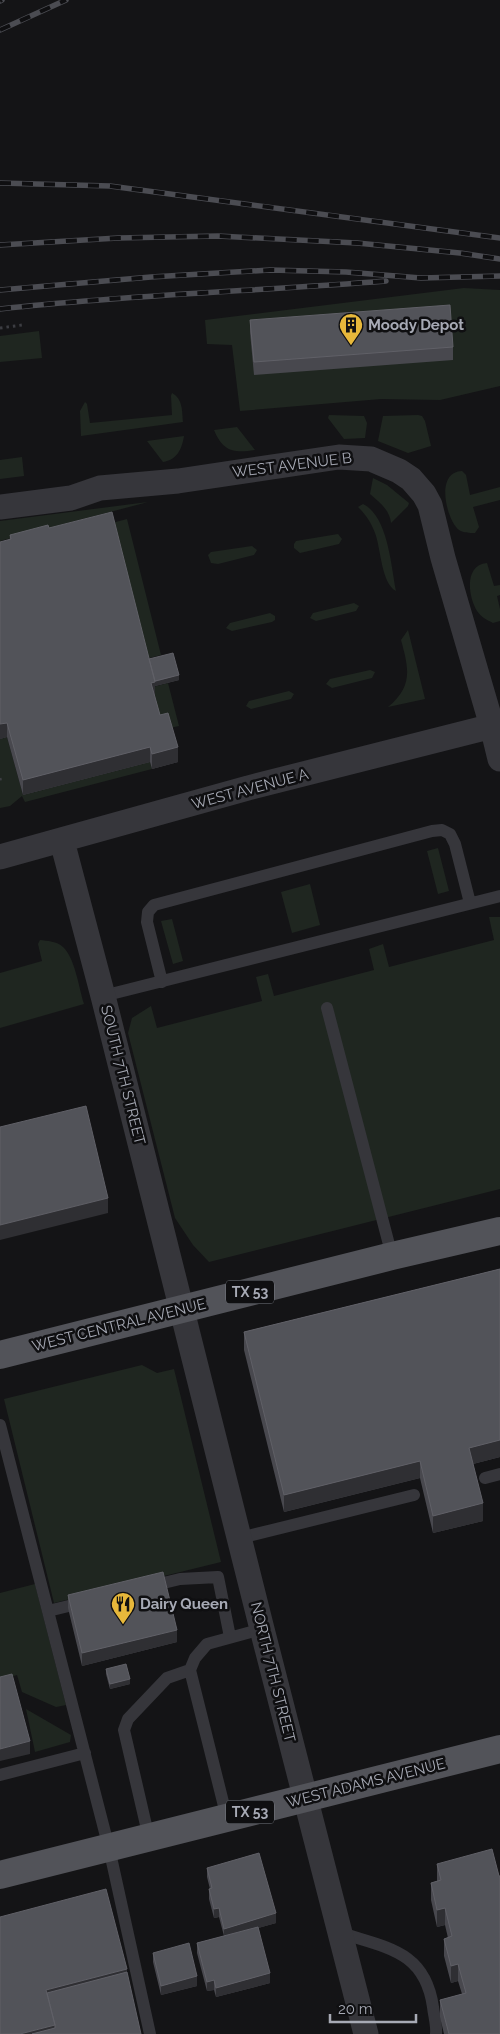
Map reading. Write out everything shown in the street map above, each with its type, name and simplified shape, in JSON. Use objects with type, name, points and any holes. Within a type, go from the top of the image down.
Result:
[{"type":"main road","name":"WEST CENTRAL AVENUE","points":[[0,1355],[392,1256],[500,1231]]},
{"type":"main road","name":"WEST ADAMS AVENUE","points":[[0,1875],[500,1749]]},
{"type":"street","name":"WEST AVENUE B","points":[[0,507],[71,498],[100,488],[178,481],[339,457],[371,458],[399,471],[411,480],[424,494],[430,505],[443,558],[496,725],[500,759]]},
{"type":"street","name":"WEST AVENUE A","points":[[0,857],[248,788],[496,725]]},
{"type":"street","name":"SOUTH 7TH STREET","points":[[62,841],[182,1309]]},
{"type":"street","name":"NORTH 7TH STREET","points":[[182,1309],[366,2034]]},
{"type":"lane","points":[[162,982],[147,922],[148,912],[154,905],[432,831],[442,830],[453,839],[470,903]]},
{"type":"lane","points":[[103,996],[500,896]]},
{"type":"lane","points":[[327,1008],[392,1256]]},
{"type":"lane","points":[[0,1425],[110,1848],[150,2034]]},
{"type":"lane","points":[[484,1478],[500,1474]]},
{"type":"lane","points":[[240,1538],[414,1495]]},
{"type":"lane","points":[[142,1588],[180,1579],[218,1577],[230,1637]]},
{"type":"lane","points":[[48,1611],[95,1599]]},
{"type":"lane","points":[[227,1818],[190,1670],[195,1658],[207,1644],[262,1629]]},
{"type":"lane","points":[[149,1838],[124,1730],[128,1719],[167,1678],[190,1670]]},
{"type":"lane","points":[[0,1775],[85,1753]]},
{"type":"lane","points":[[341,1933],[393,1950],[409,1959],[422,1972],[430,1991],[436,2034]]},
{"type":"path","points":[[0,328],[22,325]]},
{"type":"path","points":[[0,778],[2,784]]},
{"type":"shaded area","points":[[464,288],[500,290],[500,386],[440,400],[381,399],[240,411],[232,345],[207,344],[205,320]]},
{"type":"shaded area","points":[[39,331],[42,358],[0,362],[0,336]]},
{"type":"shaded area","points":[[172,393],[180,402],[183,422],[81,436],[80,411],[85,402],[90,423],[172,415]]},
{"type":"shaded area","points":[[329,415],[364,416],[367,423],[365,438],[344,439],[328,418]]},
{"type":"shaded area","points":[[383,416],[422,416],[425,421],[431,446],[408,453],[378,441]]},
{"type":"shaded area","points":[[237,427],[255,450],[235,451],[225,447],[214,430]]},
{"type":"shaded area","points":[[184,436],[178,453],[172,459],[163,462],[147,441]]},
{"type":"shaded area","points":[[22,457],[24,476],[0,479],[0,460]]},
{"type":"shaded area","points":[[462,471],[466,475],[470,495],[500,487],[500,500],[473,507],[479,527],[475,533],[459,530],[450,517],[447,508],[446,488],[448,479],[453,473]]},
{"type":"shaded area","points":[[373,478],[387,485],[409,503],[391,523],[386,510],[370,494]]},
{"type":"shaded area","points":[[148,502],[0,541],[0,521]]},
{"type":"shaded area","points":[[363,504],[378,519],[383,530],[396,591],[387,581],[384,573],[373,529],[368,519],[358,507]]},
{"type":"shaded area","points":[[127,519],[161,655],[145,659],[48,540]]},
{"type":"shaded area","points":[[338,534],[342,539],[339,544],[300,553],[294,548],[296,541]]},
{"type":"shaded area","points":[[252,546],[257,550],[254,555],[218,564],[211,563],[208,555],[211,552]]},
{"type":"shaded area","points":[[487,563],[494,586],[500,585],[500,595],[497,596],[500,621],[493,623],[482,617],[477,611],[470,590],[471,575],[474,569]]},
{"type":"shaded area","points":[[354,603],[359,606],[356,611],[316,621],[310,618],[313,613]]},
{"type":"shaded area","points":[[270,613],[275,616],[275,620],[272,622],[232,631],[226,628],[230,623]]},
{"type":"shaded area","points":[[408,630],[425,699],[388,707],[402,692],[405,684],[407,668],[401,640]]},
{"type":"shaded area","points":[[370,670],[375,672],[372,678],[332,688],[326,684],[330,679]]},
{"type":"shaded area","points":[[168,683],[179,726],[160,730],[151,698],[153,687]]},
{"type":"shaded area","points":[[289,691],[294,694],[291,699],[251,709],[246,706],[249,701]]},
{"type":"shaded area","points":[[7,737],[23,795],[150,762],[152,769],[25,802],[22,796],[10,806],[0,808],[0,739]]},
{"type":"shaded area","points":[[438,848],[449,891],[438,894],[427,851]]},
{"type":"shaded area","points":[[310,884],[320,925],[292,933],[281,892]]},
{"type":"shaded area","points":[[489,917],[500,917],[500,1189],[209,1262],[193,1245],[175,1218],[128,1033],[132,1018],[151,1006],[157,1028],[262,1001],[256,977],[268,974],[274,996],[374,970],[369,949],[383,944],[389,967],[494,940]]},
{"type":"shaded area","points":[[172,919],[183,961],[173,964],[161,921]]},
{"type":"shaded area","points":[[40,940],[58,944],[67,952],[74,966],[84,1004],[0,1028],[0,973],[42,961],[38,944]]},
{"type":"shaded area","points":[[142,1365],[157,1373],[174,1369],[221,1562],[54,1603],[4,1399]]},
{"type":"shaded area","points":[[35,1584],[66,1705],[56,1707],[22,1692],[17,1675],[0,1680],[0,1593]]},
{"type":"shaded area","points":[[26,1709],[71,1735],[70,1742],[35,1752]]},
{"type":"building","name":"Moody Depot","points":[[450,305],[453,347],[254,362],[250,320]]},
{"type":"building","points":[[112,512],[155,682],[151,683],[160,715],[168,713],[178,747],[152,754],[150,747],[23,780],[7,723],[0,724],[0,542],[11,539],[10,535],[48,525],[49,528]]},
{"type":"building","points":[[173,653],[179,675],[155,681],[149,659]]},
{"type":"building","points":[[86,1106],[108,1198],[0,1225],[0,1127]]},
{"type":"building","points":[[500,1269],[500,1440],[469,1448],[483,1503],[433,1516],[420,1461],[284,1495],[244,1332]]},
{"type":"building","name":"Dairy Queen","points":[[163,1572],[177,1630],[82,1653],[68,1595]]},
{"type":"building","points":[[126,1664],[130,1679],[110,1684],[106,1669]]},
{"type":"building","points":[[12,1674],[30,1741],[0,1749],[0,1677]]},
{"type":"building","points":[[492,1849],[500,1876],[500,2034],[449,2034],[440,2000],[466,1993],[458,1964],[451,1966],[444,1939],[452,1936],[445,1908],[437,1910],[431,1883],[441,1880],[437,1864]]},
{"type":"building","points":[[259,1853],[276,1913],[224,1929],[219,1908],[214,1909],[209,1889],[212,1888],[207,1868]]},
{"type":"building","points":[[106,1889],[127,1969],[46,1990],[55,2025],[20,2034],[0,2034],[0,1917]]},
{"type":"building","points":[[258,1927],[270,1973],[216,1988],[214,1980],[207,1982],[197,1943]]},
{"type":"building","points":[[189,1943],[197,1976],[161,1986],[153,1953]]},
{"type":"building","points":[[127,1972],[141,2034],[32,2034],[55,2028],[47,1993]]},
{"type":"railway","points":[[0,30],[66,0]]},
{"type":"railway","points":[[0,183],[110,186],[500,238]]},
{"type":"railway","points":[[0,245],[118,238],[218,236],[357,243],[460,253],[500,259]]},
{"type":"railway","points":[[0,290],[151,277],[270,270],[346,272],[421,278],[500,276]]},
{"type":"railway","points":[[0,309],[96,300],[386,281]]},
{"type":"place","name":"Moody Depot","points":[[351,346]]},
{"type":"place","name":"Dairy Queen","points":[[123,1625]]}]
